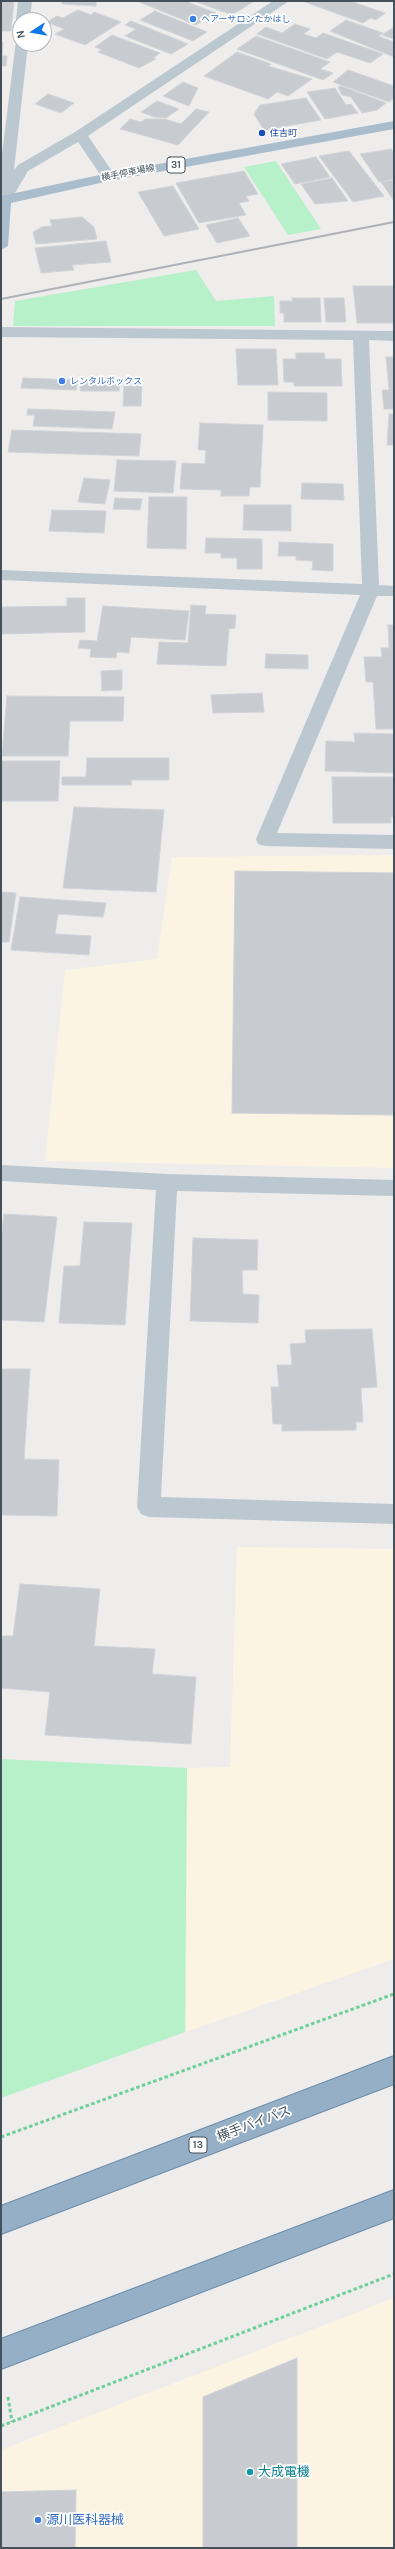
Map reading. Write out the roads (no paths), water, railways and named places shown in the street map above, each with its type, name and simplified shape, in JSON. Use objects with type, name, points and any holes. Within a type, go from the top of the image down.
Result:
[{"type":"highway","name":"横手バイパス","points":[[1,2220],[394,2070]]},
{"type":"highway","points":[[1,2354],[394,2204]]},
{"type":"main road","name":"横手停車場線","points":[[2,200],[110,177],[391,124]]},
{"type":"main road","points":[[1,246],[2,200]]},
{"type":"street","points":[[24,12],[25,1]]},
{"type":"street","points":[[2,200],[23,168],[80,135],[282,1]]},
{"type":"street","points":[[2,200],[20,52]]},
{"type":"street","points":[[80,135],[110,177]]},
{"type":"street","points":[[1,332],[394,336]]},
{"type":"street","points":[[362,335],[371,590],[266,839],[394,842]]},
{"type":"street","points":[[1,575],[394,591]]},
{"type":"street","points":[[1,1173],[167,1182],[394,1188]]},
{"type":"street","points":[[167,1182],[149,1507],[394,1514]]},
{"type":"railway","points":[[1,299],[394,222]]},
{"type":"place","name":"ヘアーサロンたかはし","points":[[193,19]]},
{"type":"place","name":"住吉町","points":[[262,133]]},
{"type":"place","name":"レンタルボックス","points":[[62,381]]},
{"type":"place","name":"大成電機","points":[[250,2472]]},
{"type":"place","name":"源川医科器械","points":[[38,2520]]}]
